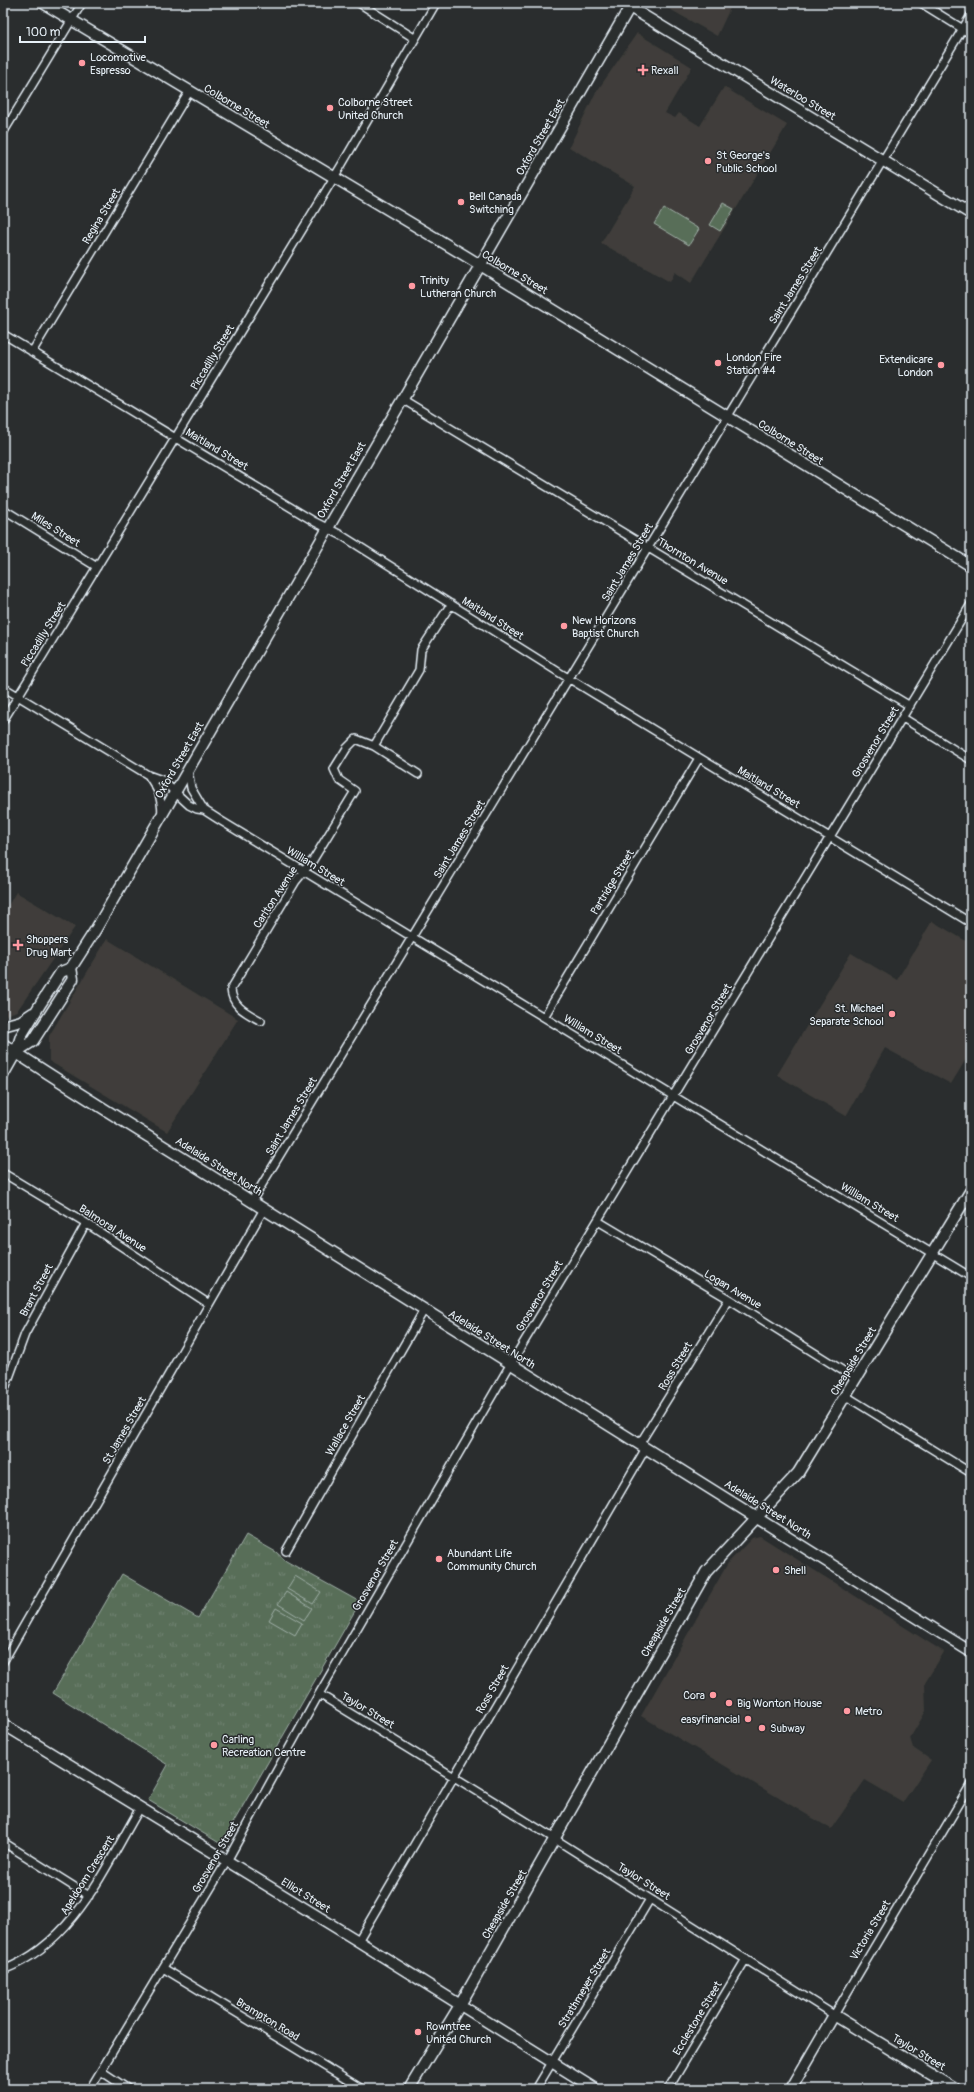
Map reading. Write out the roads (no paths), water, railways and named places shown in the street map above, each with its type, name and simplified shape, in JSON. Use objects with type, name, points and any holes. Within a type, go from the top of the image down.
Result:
[{"type":"street","name":"Colborne Street","points":[[44,3],[727,416],[971,566]]},
{"type":"street","points":[[3,133],[82,3]]},
{"type":"street","points":[[359,3],[414,38]]},
{"type":"street","name":"Piccadilly Street","points":[[3,721],[334,178],[414,38],[436,3]]},
{"type":"street","points":[[921,3],[971,34]]},
{"type":"street","name":"Waterloo Street","points":[[628,4],[971,214]]},
{"type":"street","name":"Oxford Street East","points":[[3,1075],[16,1052],[21,1036],[61,972],[71,968],[175,792],[479,266],[628,4]]},
{"type":"street","name":"Saint James Street","points":[[252,1201],[649,548],[727,416],[884,161],[971,15]]},
{"type":"street","name":"Regina Street","points":[[32,352],[189,92]]},
{"type":"street","name":"Maitland Street","points":[[3,334],[327,528],[569,679],[971,923]]},
{"type":"street","name":"Thornton Avenue","points":[[402,399],[910,706]]},
{"type":"street","name":"Miles Street","points":[[3,509],[97,567]]},
{"type":"street","points":[[374,746],[420,670],[421,650],[450,604]]},
{"type":"street","name":"Grosvenor Street","points":[[90,2089],[227,1860],[319,1694],[510,1364],[674,1096],[971,604]]},
{"type":"street","name":"William Street","points":[[3,688],[148,775],[162,780],[189,805],[196,809],[204,810],[971,1277]]},
{"type":"street","points":[[903,718],[971,760]]},
{"type":"street","name":"Carlton Avenue","points":[[262,1021],[237,1006],[231,997],[231,989],[296,881],[304,871],[355,791],[339,780],[334,769],[347,748],[356,739],[374,746],[418,774]]},
{"type":"street","name":"Partridge Street","points":[[544,1017],[699,758]]},
{"type":"street","name":"William Street","points":[[188,769],[191,788],[204,810]]},
{"type":"street","points":[[148,775],[156,784],[160,795],[162,814]]},
{"type":"street","name":"Oxford Street East","points":[[16,1052],[33,1041],[73,979],[71,968]]},
{"type":"street","points":[[3,1026],[21,1021],[38,1009]]},
{"type":"street","name":"Adelaide Street North","points":[[3,1044],[642,1447],[758,1516],[971,1652]]},
{"type":"street","name":"Balmoral Avenue","points":[[3,1173],[86,1223],[209,1304]]},
{"type":"street","name":"Cheapside Street","points":[[409,2089],[460,2005],[706,1572],[795,1476],[846,1396],[971,1190]]},
{"type":"street","name":"St James Street","points":[[3,1662],[264,1209]]},
{"type":"street","name":"Logan Avenue","points":[[598,1221],[729,1299],[856,1379]]},
{"type":"street","name":"Brant Street","points":[[3,1394],[25,1334],[86,1223]]},
{"type":"street","name":"Ross Street","points":[[358,1941],[642,1447],[729,1299]]},
{"type":"street","name":"Wallace Street","points":[[286,1551],[424,1310]]},
{"type":"street","points":[[846,1396],[971,1473]]},
{"type":"street","name":"Taylor Street","points":[[319,1694],[454,1776],[834,2015],[955,2089]]},
{"type":"street","name":"Elliot Street","points":[[3,1724],[227,1860],[594,2089]]},
{"type":"street","name":"Victoria Street","points":[[791,2089],[971,1784]]},
{"type":"street","name":"Apeldoom Crescent","points":[[3,1970],[33,1955],[52,1941],[70,1923],[89,1896],[140,1808]]},
{"type":"street","points":[[3,1842],[89,1896]]},
{"type":"street","name":"Strathmeyer Street","points":[[536,2089],[650,1899]]},
{"type":"street","name":"Ecclestone Street","points":[[668,2089],[746,1959]]},
{"type":"street","name":"Brampton Road","points":[[163,1968],[362,2089]]},
{"type":"street","points":[[101,2071],[128,2089]]},
{"type":"street","points":[[934,2089],[939,2079]]},
{"type":"place","name":"Locomotive Espresso","points":[[82,63]]},
{"type":"place","name":"Rexall","points":[[643,70]]},
{"type":"place","name":"Colborne Street United Church","points":[[330,108]]},
{"type":"place","name":"St George's Public School","points":[[708,161]]},
{"type":"place","name":"Bell Canada Switching","points":[[461,202]]},
{"type":"place","name":"Trinity Lutheran Church","points":[[412,286]]},
{"type":"place","name":"London Fire Station #4","points":[[718,363]]},
{"type":"place","name":"Extendicare London","points":[[941,365]]},
{"type":"place","name":"New Horizons Baptist Church","points":[[564,626]]},
{"type":"place","name":"Shoppers Drug Mart","points":[[18,945]]},
{"type":"place","name":"St. Michael Separate School","points":[[892,1014]]},
{"type":"place","name":"Abundant Life Community Church","points":[[439,1559]]},
{"type":"place","name":"Shell","points":[[776,1570]]},
{"type":"place","name":"Cora","points":[[713,1695]]},
{"type":"place","name":"Big Wonton House","points":[[729,1703]]},
{"type":"place","name":"Metro","points":[[847,1711]]},
{"type":"place","name":"easyfinancial","points":[[748,1719]]},
{"type":"place","name":"Subway","points":[[762,1728]]},
{"type":"place","name":"Carling Recreation Centre","points":[[214,1745]]},
{"type":"place","name":"Rowntree United Church","points":[[418,2032]]}]
